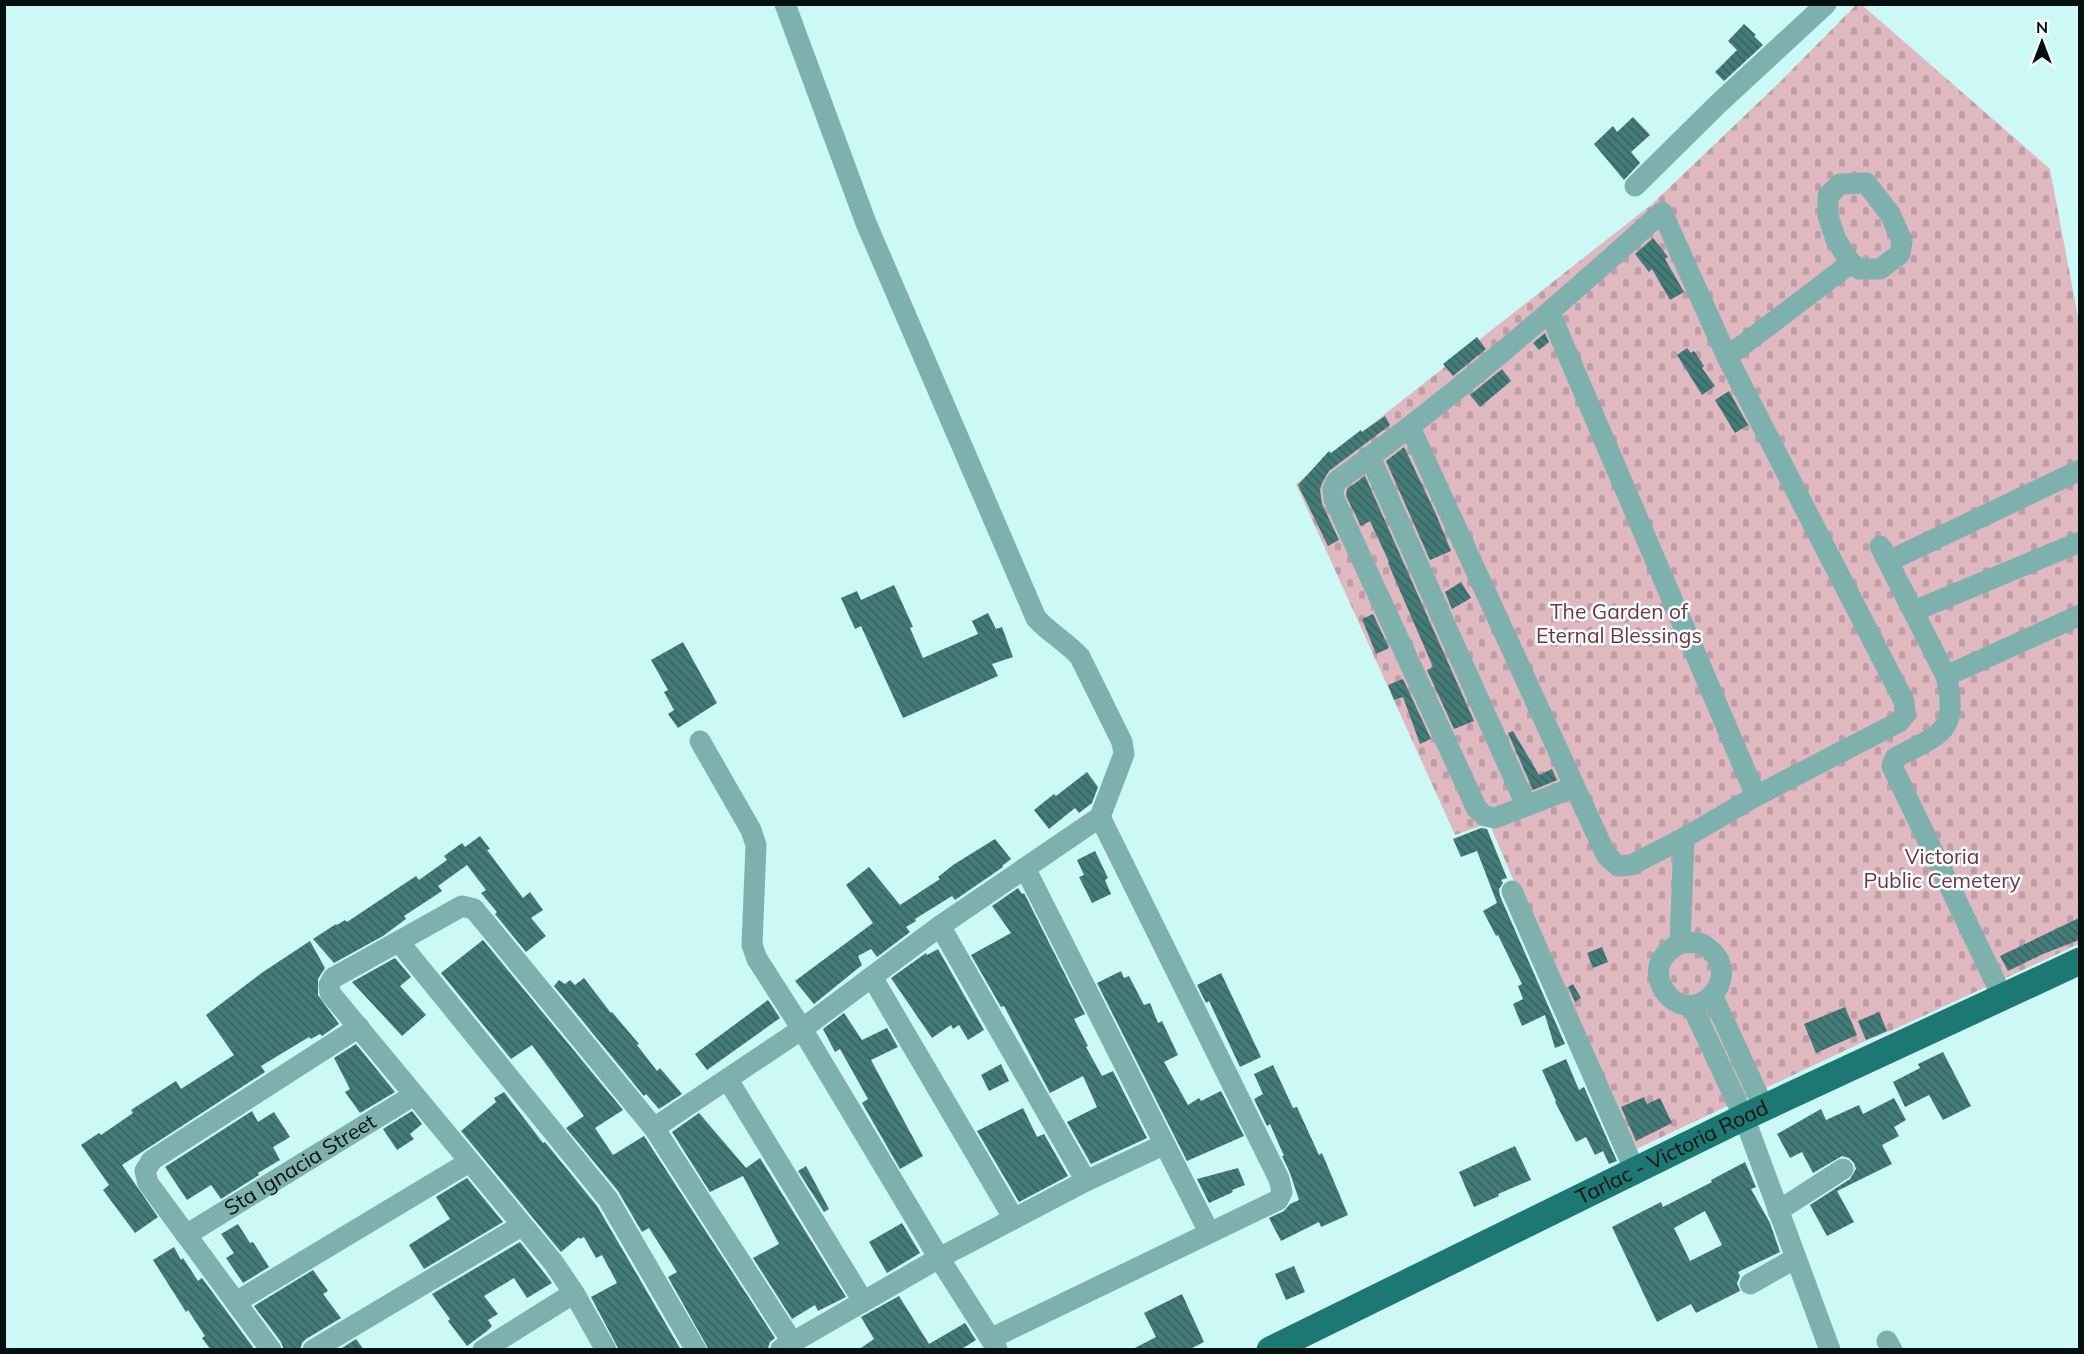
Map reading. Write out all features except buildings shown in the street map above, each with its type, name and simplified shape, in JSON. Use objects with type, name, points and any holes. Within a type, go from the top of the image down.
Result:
[{"type":"main road","name":"Tarlac - Victoria Road","points":[[1270,1350],[1754,1112],[2079,961]]},
{"type":"street","points":[[654,1128],[802,1029],[940,926],[1100,817],[1124,754],[1122,742],[1080,657],[1036,618],[866,223],[785,4]]},
{"type":"street","points":[[1635,186],[1718,104],[1826,4]]},
{"type":"street","points":[[1410,427],[1575,787],[1606,855],[1618,866],[1631,865],[1684,838],[1756,796],[1899,722],[1905,715],[1904,701],[1727,357],[1662,212],[1550,313],[1410,427],[1337,481],[1333,489],[1334,499],[1477,808],[1485,816],[1495,818],[1575,787]]},
{"type":"street","points":[[1727,357],[1851,263]]},
{"type":"street","points":[[1550,313],[1756,796]]},
{"type":"street","points":[[1370,457],[1527,805]]},
{"type":"street","points":[[2003,998],[1892,766],[1895,758],[1939,734],[1948,725],[1952,699],[1946,676],[1885,553],[2079,470]]},
{"type":"street","points":[[1914,611],[2079,542]]},
{"type":"street","points":[[1946,676],[2079,615]]},
{"type":"street","points":[[700,741],[751,830],[756,845],[752,945],[757,959],[802,1029],[939,1258],[995,1344],[1209,1232],[1278,1200],[1282,1192],[1279,1179],[1100,817]]},
{"type":"street","points":[[1680,943],[1684,838]]},
{"type":"street","points":[[1025,868],[1163,1145],[1209,1232]]},
{"type":"street","points":[[1512,891],[1635,1171]]},
{"type":"street","points":[[606,1350],[574,1293],[553,1262],[330,993],[329,985],[333,978],[451,910],[462,906],[474,909],[654,1128],[787,1346],[939,1258],[1086,1181],[1163,1145]]},
{"type":"street","points":[[940,926],[1086,1181]]},
{"type":"street","points":[[399,942],[608,1199],[696,1350]]},
{"type":"street","points":[[1680,943],[1701,943],[1718,956],[1723,976],[1713,997],[1692,1006],[1674,1002],[1662,989],[1658,968],[1664,955],[1680,943]]},
{"type":"street","points":[[872,977],[1014,1219]]},
{"type":"street","points":[[1713,997],[1754,1112],[1778,1211],[1830,1350]]},
{"type":"street","points":[[1692,1006],[1754,1112]]},
{"type":"street","points":[[271,1350],[148,1183],[145,1171],[152,1160],[359,1027]]},
{"type":"street","points":[[728,1080],[863,1301]]},
{"type":"street","name":"Sta Ignacia Street","points":[[186,1235],[414,1095]]},
{"type":"street","points":[[236,1302],[469,1162]]},
{"type":"street","points":[[1778,1211],[1843,1169]]},
{"type":"street","points":[[313,1350],[521,1226]]},
{"type":"street","points":[[1750,1284],[1796,1258]]},
{"type":"street","points":[[483,1350],[574,1293]]},
{"type":"green space","name":"The Garden of Eternal Blessings","points":[[1856,5],[1862,5],[2050,169],[2080,328],[2079,944],[1863,1042],[1630,1152],[1489,823],[1455,835],[1296,484],[1652,204],[1780,82]]},
{"type":"park label","name":"Victoria Public Cemetery","points":[[1942,869]]}]
